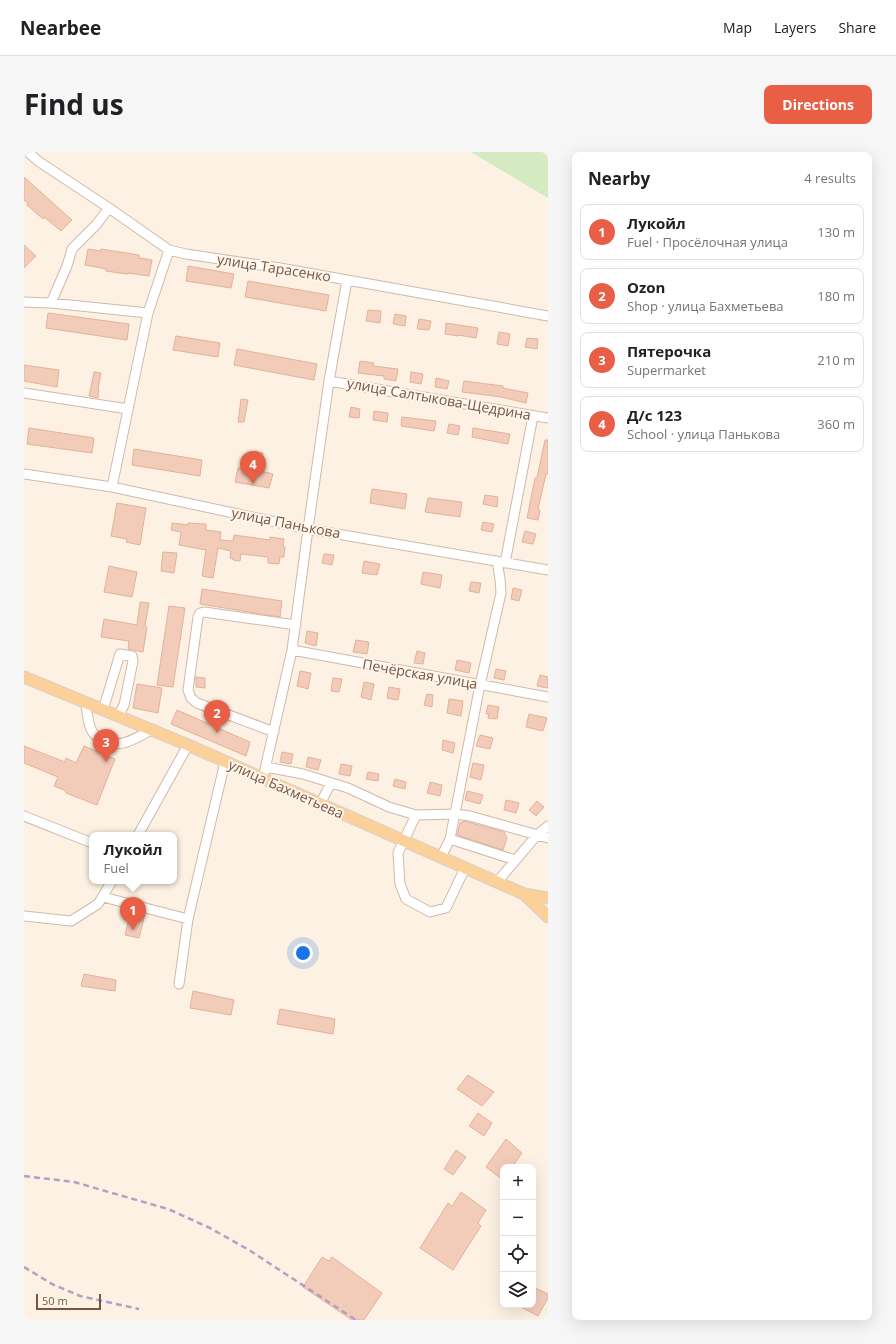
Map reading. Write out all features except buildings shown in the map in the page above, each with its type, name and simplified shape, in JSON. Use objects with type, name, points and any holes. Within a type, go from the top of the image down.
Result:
[{"type":"main road","name":"улица Бахметьева","points":[[24,677],[188,745],[524,894],[548,898]]},
{"type":"main road","points":[[524,894],[548,917]]},
{"type":"street","name":"улица Тарасенко","points":[[28,152],[38,161],[109,208],[168,250],[548,316]]},
{"type":"street","points":[[51,302],[68,266],[72,249],[96,225],[109,208]]},
{"type":"street","points":[[112,487],[148,313],[168,250]]},
{"type":"street","points":[[263,778],[292,650],[329,381],[347,280]]},
{"type":"street","points":[[24,302],[51,302],[148,313]]},
{"type":"street","name":"улица Салтыкова-Щедрина","points":[[329,381],[548,418]]},
{"type":"street","points":[[24,393],[128,409]]},
{"type":"street","points":[[441,857],[450,839],[456,814],[480,685],[501,593],[501,562],[533,416]]},
{"type":"street","name":"улица Панькова","points":[[24,474],[112,487],[308,529],[548,570]]},
{"type":"street","points":[[274,732],[197,703],[191,698],[188,690],[198,617],[200,613],[204,612],[296,625]]},
{"type":"street","name":"Печёрская улица","points":[[292,650],[548,697]]},
{"type":"street","points":[[103,710],[120,654],[132,656],[133,661],[124,705],[118,716]]},
{"type":"street","points":[[86,703],[88,720],[94,735],[104,741],[115,744],[126,743],[151,730]]},
{"type":"street","points":[[140,832],[188,745]]},
{"type":"street","points":[[179,984],[188,919],[225,762]]},
{"type":"street","points":[[266,767],[303,774],[361,793],[389,807],[416,815],[456,814],[470,816],[548,838]]},
{"type":"street","points":[[320,804],[331,783]]},
{"type":"street","points":[[416,815],[398,853],[400,884],[406,899],[430,912],[446,908],[465,868]]},
{"type":"street","points":[[24,816],[89,842]]},
{"type":"street","points":[[497,882],[536,835],[548,826]]},
{"type":"street","points":[[450,839],[515,860]]},
{"type":"street","points":[[24,916],[70,921],[98,904],[110,884]]},
{"type":"street","points":[[103,897],[188,919]]},
{"type":"green space","points":[[471,152],[548,152],[548,198]]},
{"type":"railway","points":[[24,1176],[74,1182],[168,1209],[210,1228],[249,1250],[356,1320]]},
{"type":"railway","points":[[24,1267],[52,1284],[80,1296],[139,1309]]},
{"type":"place","name":"Д/с 123","points":[[253,484]]},
{"type":"place","name":"Ozon","points":[[217,733]]},
{"type":"place","name":"Пятерочка","points":[[106,762]]},
{"type":"place","name":"Лукойл","points":[[133,930]]}]
